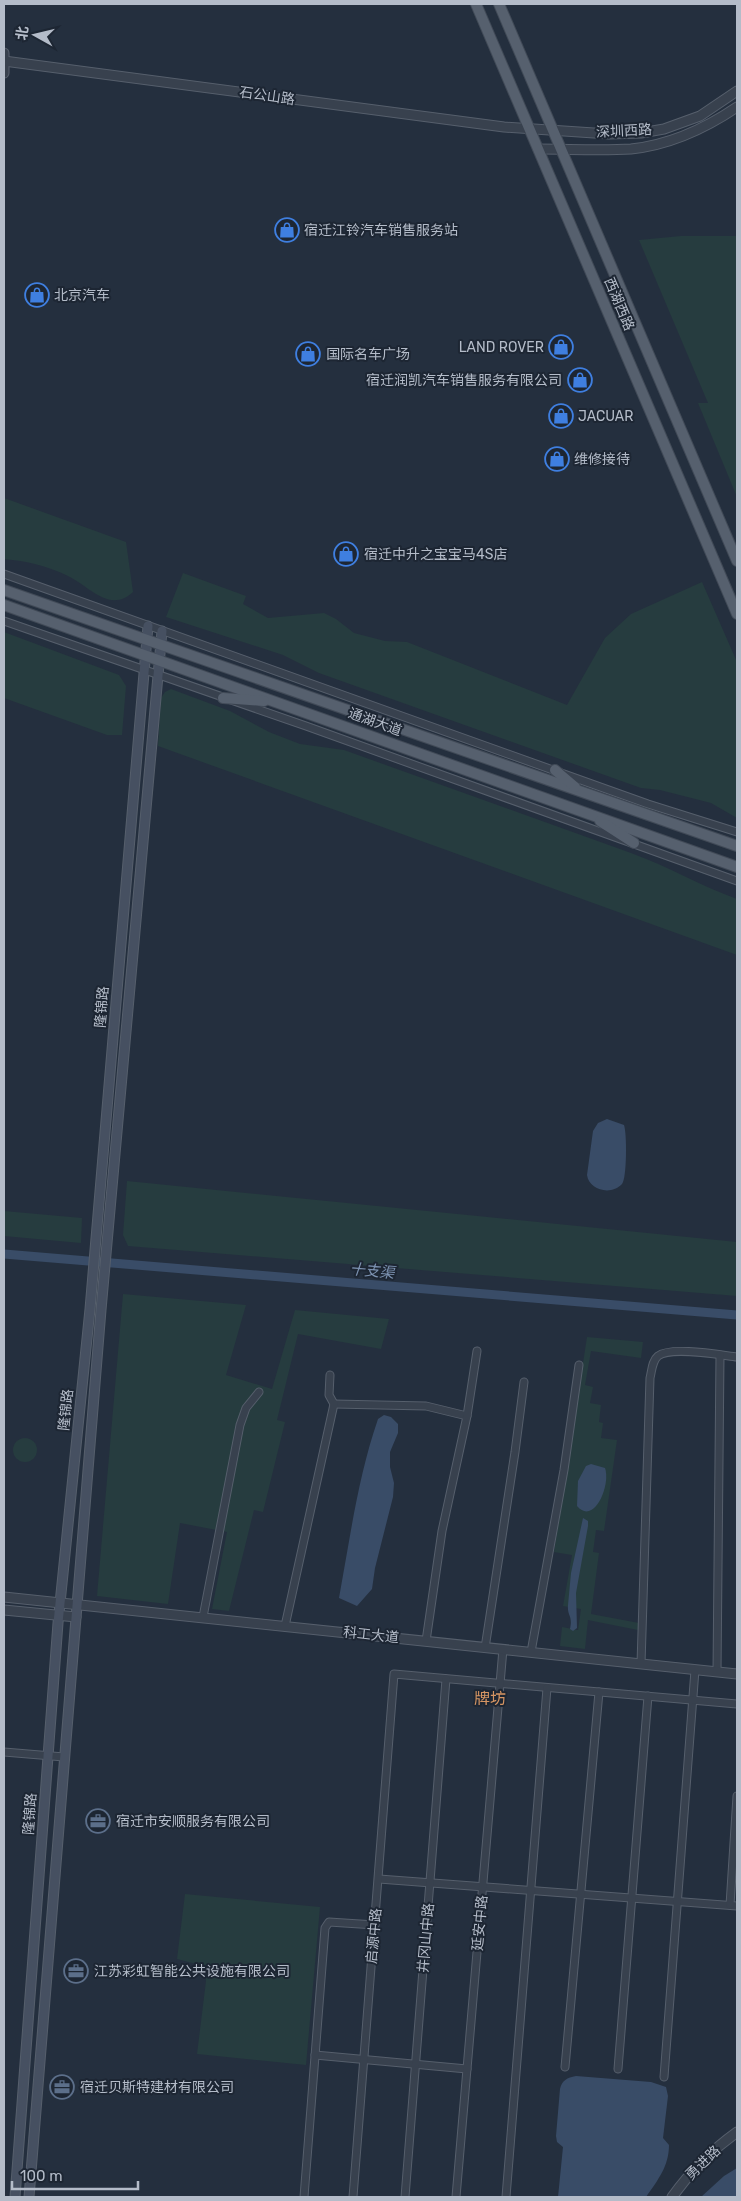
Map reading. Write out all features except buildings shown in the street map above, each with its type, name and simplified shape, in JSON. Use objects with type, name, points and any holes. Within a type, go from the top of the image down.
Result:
[{"type":"main road","name":"西湖西路","points":[[476,4],[737,614]]},
{"type":"main road","name":"西湖西路","points":[[499,4],[737,561]]},
{"type":"main road","points":[[4,582],[18,595]]},
{"type":"main road","name":"通湖大道","points":[[4,590],[737,846]]},
{"type":"main road","name":"通湖大道","points":[[4,604],[737,866]]},
{"type":"main road","name":"隆锦路","points":[[14,2197],[60,1602],[98,1222],[148,626]]},
{"type":"main road","name":"隆锦路","points":[[29,2197],[101,1310],[162,630]]},
{"type":"main road","points":[[223,698],[279,703]]},
{"type":"main road","points":[[555,770],[582,793]]},
{"type":"main road","points":[[589,813],[634,844]]},
{"type":"street","name":"石公山路","points":[[4,58],[531,130]]},
{"type":"street","points":[[4,58],[4,73]]},
{"type":"street","name":"深圳西路","points":[[531,130],[609,134],[642,133],[664,129],[700,116],[737,91]]},
{"type":"street","name":"深圳西路","points":[[538,149],[631,149],[658,144],[706,125],[737,107]]},
{"type":"street","points":[[4,574],[648,804],[737,832]]},
{"type":"street","points":[[4,621],[144,669],[737,881]]},
{"type":"street","points":[[426,1641],[442,1531],[467,1416],[477,1351]]},
{"type":"street","points":[[641,1664],[652,1364],[657,1356],[668,1351],[737,1356]]},
{"type":"street","points":[[717,1672],[720,1355]]},
{"type":"street","points":[[531,1652],[564,1470],[579,1365]]},
{"type":"street","points":[[285,1626],[334,1404],[329,1396],[330,1375]]},
{"type":"street","points":[[486,1648],[516,1452],[524,1382]]},
{"type":"street","points":[[203,1617],[240,1425],[246,1408],[259,1392]]},
{"type":"street","points":[[334,1404],[426,1406],[467,1416]]},
{"type":"street","name":"科工大道","points":[[4,1597],[737,1674]]},
{"type":"street","points":[[4,1610],[76,1617]]},
{"type":"street","name":"延安中路","points":[[456,2197],[503,1649]]},
{"type":"street","points":[[664,2077],[679,1901],[695,1670]]},
{"type":"street","name":"启源中路","points":[[353,2197],[394,1674],[446,1679]]},
{"type":"street","points":[[446,1679],[737,1704]]},
{"type":"street","name":"井冈山中路","points":[[405,2197],[446,1679]]},
{"type":"street","points":[[506,2197],[529,1890],[547,1688]]},
{"type":"street","points":[[566,2067],[599,1692]]},
{"type":"street","points":[[618,2068],[648,1696]]},
{"type":"street","points":[[4,1752],[64,1757]]},
{"type":"street","points":[[379,1879],[734,1905],[737,1796]]},
{"type":"street","points":[[304,2197],[325,1928],[329,1922],[375,1925]]},
{"type":"street","points":[[315,2055],[467,2069]]},
{"type":"street","name":"勇进路","points":[[672,2197],[683,2182],[737,2132]]},
{"type":"green space","points":[[681,236],[737,236],[737,497],[698,403],[708,403],[639,240]]},
{"type":"green space","points":[[4,498],[126,542],[133,592],[124,598],[108,599],[53,569],[4,559]]},
{"type":"green space","points":[[183,573],[246,596],[243,604],[268,618],[324,613],[336,619],[354,633],[385,641],[407,642],[567,705],[605,638],[631,614],[702,582],[737,662],[737,818],[711,803],[660,790],[641,788],[319,673],[283,655],[166,617]]},
{"type":"green space","points":[[4,632],[119,675],[126,686],[122,735],[107,735],[4,698]]},
{"type":"green space","points":[[171,689],[230,711],[269,732],[300,744],[344,750],[631,853],[737,899],[737,955],[158,746],[161,698],[165,692]]},
{"type":"green space","points":[[127,1181],[737,1242],[737,1296],[128,1246],[123,1235]]},
{"type":"green space","points":[[4,1211],[82,1218],[81,1243],[4,1236]]},
{"type":"green space","points":[[123,1294],[246,1305],[226,1375],[272,1389],[295,1310],[389,1319],[381,1349],[298,1334],[277,1420],[285,1422],[263,1512],[254,1510],[229,1611],[212,1609],[227,1532],[180,1523],[168,1604],[97,1596]]},
{"type":"green space","points":[[587,1337],[643,1342],[641,1358],[591,1351],[585,1385],[593,1387],[590,1403],[601,1405],[599,1422],[603,1423],[601,1438],[617,1440],[604,1531],[596,1530],[593,1552],[599,1553],[591,1614],[639,1623],[638,1630],[588,1620],[585,1649],[560,1646],[562,1627],[578,1630],[581,1609],[563,1606],[572,1555],[554,1552]]},
{"type":"green space","points":[[25,1438],[30,1439],[36,1445],[36,1455],[30,1461],[25,1462],[20,1461],[14,1455],[13,1450],[14,1445],[20,1439]]},
{"type":"green space","points":[[185,1894],[320,1907],[306,2065],[197,2054],[206,1981],[204,1966],[177,1959]]},
{"type":"water","points":[[607,1119],[624,1125],[626,1137],[625,1174],[622,1184],[617,1188],[601,1190],[592,1184],[587,1175],[593,1131],[598,1123]]},
{"type":"water","points":[[384,1415],[391,1417],[398,1424],[398,1433],[390,1452],[390,1467],[394,1483],[393,1497],[375,1568],[372,1589],[357,1606],[339,1598],[365,1463],[378,1419]]},
{"type":"water","points":[[591,1464],[605,1468],[606,1484],[600,1501],[595,1507],[589,1511],[583,1511],[577,1506],[578,1481],[586,1466]]},
{"type":"water","points":[[583,1518],[588,1521],[588,1526],[576,1593],[577,1628],[573,1631],[570,1629],[571,1621],[568,1605],[571,1573]]},
{"type":"water","points":[[576,2076],[651,2082],[666,2087],[668,2096],[663,2138],[669,2145],[669,2153],[662,2172],[646,2197],[558,2197],[563,2147],[557,2142],[556,2136],[560,2089],[565,2080]]},
{"type":"water","points":[[737,2168],[737,2197],[701,2197],[724,2176]]},
{"type":"waterway","name":"十支渠","points":[[4,1254],[737,1315]]},
{"type":"place","name":"宿迁江铃汽车销售服务站","points":[[287,230]]},
{"type":"place","name":"北京汽车","points":[[37,295]]},
{"type":"place","name":"LAND ROVER","points":[[561,347]]},
{"type":"place","name":"国际名车广场","points":[[308,354]]},
{"type":"place","name":"宿迁润凯汽车销售服务有限公司","points":[[580,380]]},
{"type":"place","name":"JACUAR","points":[[561,416]]},
{"type":"place","name":"维修接待","points":[[557,459]]},
{"type":"place","name":"宿迁中升之宝宝马4S店","points":[[346,554]]},
{"type":"place","name":"宿迁市安顺服务有限公司","points":[[98,1821]]},
{"type":"place","name":"江苏彩虹智能公共设施有限公司","points":[[76,1971]]},
{"type":"place","name":"宿迁贝斯特建材有限公司","points":[[62,2087]]},
{"type":"district","name":"牌坊","points":[[490,1698]]}]
